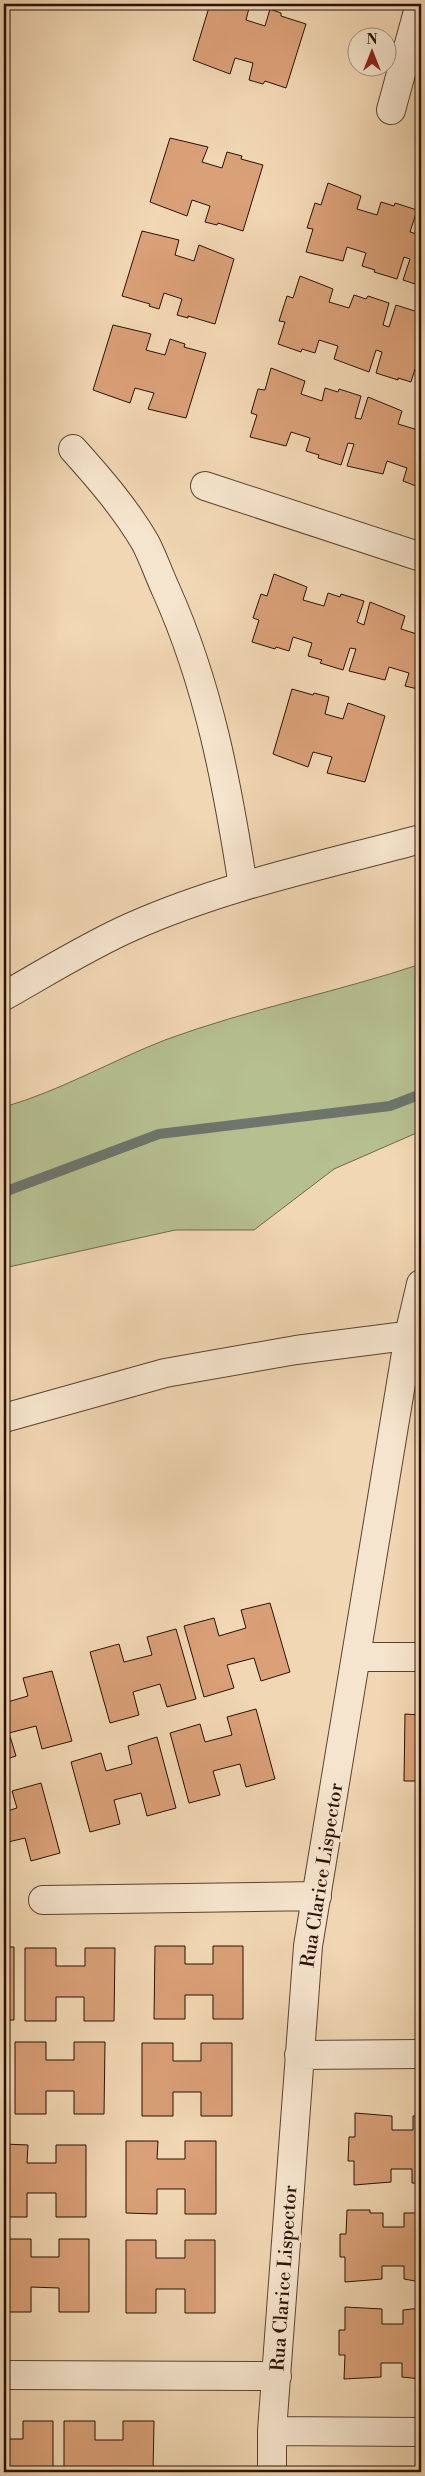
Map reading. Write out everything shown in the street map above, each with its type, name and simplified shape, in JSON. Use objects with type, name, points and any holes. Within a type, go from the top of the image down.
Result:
[{"type":"street","points":[[391,110],[420,4]]},
{"type":"street","points":[[73,449],[107,487],[145,542],[187,637],[200,677],[220,756],[244,886]]},
{"type":"street","points":[[205,486],[421,557]]},
{"type":"street","points":[[5,988],[130,927],[244,886],[421,839]]},
{"type":"street","name":"Rua Clarice Lispector","points":[[272,2472],[272,2431],[308,1946],[356,1657],[415,1335],[421,1284]]},
{"type":"street","points":[[4,1418],[165,1374],[296,1350],[415,1335]]},
{"type":"street","points":[[356,1657],[421,1657]]},
{"type":"street","points":[[43,1900],[317,1896]]},
{"type":"street","points":[[299,2055],[421,2054]]},
{"type":"street","points":[[4,2375],[276,2376]]},
{"type":"street","points":[[272,2431],[421,2432]]},
{"type":"green space","points":[[421,964],[421,1131],[334,1169],[254,1230],[175,1230],[4,1268],[4,1107],[45,1093],[145,1048],[197,1029]]},
{"type":"building","points":[[210,4],[250,4],[246,20],[265,26],[270,9],[281,13],[281,16],[306,24],[286,88],[265,81],[263,84],[249,80],[253,63],[235,58],[230,74],[193,60]]},
{"type":"building","points":[[170,138],[208,147],[202,162],[222,168],[227,152],[242,156],[241,159],[263,165],[243,231],[218,223],[217,225],[205,222],[210,206],[192,200],[187,216],[150,202]]},
{"type":"building","points":[[328,183],[361,196],[357,209],[377,215],[381,202],[394,206],[395,203],[417,210],[410,232],[417,234],[421,221],[421,286],[403,280],[410,259],[404,257],[397,279],[362,266],[366,253],[347,247],[343,261],[306,252],[313,229],[307,228],[315,203],[321,205]]},
{"type":"building","points":[[142,231],[179,240],[175,255],[194,261],[199,245],[234,259],[215,324],[188,316],[188,318],[177,315],[182,299],[164,293],[159,309],[149,306],[150,304],[122,296]]},
{"type":"building","points":[[300,276],[333,289],[329,302],[349,308],[354,295],[366,299],[368,296],[389,303],[383,325],[389,327],[396,305],[418,312],[417,314],[421,315],[421,371],[415,369],[411,382],[398,378],[398,380],[376,373],[382,352],[376,350],[369,372],[334,359],[338,346],[319,340],[315,353],[302,349],[301,352],[278,344],[285,322],[279,321],[287,296],[293,298]]},
{"type":"building","points":[[113,325],[151,334],[146,350],[165,355],[170,339],[185,344],[184,347],[206,353],[186,418],[148,409],[154,393],[135,388],[130,403],[93,390]]},
{"type":"building","points":[[271,368],[305,381],[301,394],[322,401],[325,388],[338,392],[339,389],[361,396],[355,418],[361,419],[368,397],[402,411],[398,424],[418,430],[421,419],[421,488],[403,481],[407,468],[387,461],[383,474],[347,466],[354,444],[348,443],[341,465],[318,458],[319,455],[306,451],[310,438],[291,432],[286,446],[250,437],[257,415],[251,413],[258,389],[265,390]]},
{"type":"building","points":[[274,574],[307,587],[303,600],[324,606],[328,593],[340,597],[341,594],[364,601],[357,622],[364,625],[370,602],[405,616],[401,629],[420,635],[421,631],[421,693],[417,691],[418,689],[405,686],[409,673],[389,667],[385,680],[349,671],[356,649],[350,648],[343,670],[320,663],[322,660],[308,656],[312,643],[293,637],[289,651],[252,642],[259,620],[253,618],[261,594],[267,596]]},
{"type":"building","points":[[292,689],[329,697],[325,714],[343,719],[348,703],[385,716],[365,782],[327,773],[332,757],[313,752],[308,767],[273,754]]},
{"type":"building","points":[[270,1603],[290,1672],[261,1681],[254,1658],[227,1665],[234,1688],[204,1697],[184,1626],[214,1618],[219,1636],[246,1628],[241,1610]]},
{"type":"building","points":[[176,1629],[196,1699],[167,1707],[160,1684],[133,1692],[139,1715],[110,1723],[90,1652],[119,1644],[124,1662],[152,1655],[147,1637]]},
{"type":"building","points":[[52,1671],[72,1741],[42,1749],[36,1726],[9,1733],[16,1756],[4,1760],[4,1703],[28,1696],[23,1678]]},
{"type":"building","points":[[256,1709],[275,1779],[246,1787],[240,1764],[213,1771],[220,1795],[189,1803],[170,1733],[200,1724],[205,1742],[232,1735],[227,1717]]},
{"type":"building","points":[[405,1714],[421,1715],[421,1781],[404,1781]]},
{"type":"building","points":[[157,1737],[176,1808],[147,1816],[141,1793],[114,1800],[120,1824],[90,1832],[71,1762],[101,1753],[106,1771],[132,1764],[128,1746]]},
{"type":"building","points":[[41,1783],[60,1853],[31,1861],[25,1838],[4,1843],[4,1812],[17,1808],[12,1791]]},
{"type":"building","points":[[417,1900],[421,1900],[421,1973],[417,1973]]},
{"type":"building","points":[[155,1946],[185,1946],[185,1964],[213,1964],[213,1946],[243,1946],[243,2019],[213,2019],[213,1995],[185,1995],[185,2019],[154,2019]]},
{"type":"building","points":[[4,1947],[14,1947],[14,2020],[4,2020]]},
{"type":"building","points":[[25,1948],[56,1948],[56,1966],[85,1966],[85,1948],[115,1948],[114,2021],[84,2021],[84,1997],[56,1997],[56,2021],[25,2021]]},
{"type":"building","points":[[15,2042],[46,2042],[46,2060],[74,2060],[74,2042],[105,2042],[104,2114],[74,2114],[74,2091],[46,2091],[46,2114],[15,2114]]},
{"type":"building","points":[[142,2043],[173,2043],[173,2061],[201,2061],[201,2043],[232,2043],[232,2116],[201,2116],[201,2092],[173,2092],[173,2116],[142,2116]]},
{"type":"building","points":[[355,2113],[392,2116],[392,2130],[413,2130],[413,2116],[421,2116],[421,2183],[412,2183],[412,2169],[391,2169],[391,2182],[354,2185],[354,2161],[348,2161],[349,2137],[355,2137]]},
{"type":"building","points":[[126,2141],[158,2141],[157,2159],[185,2159],[185,2141],[216,2141],[216,2214],[185,2214],[185,2189],[157,2189],[157,2214],[126,2213]]},
{"type":"building","points":[[4,2144],[28,2145],[27,2163],[56,2163],[56,2145],[86,2145],[86,2217],[56,2217],[56,2193],[27,2193],[27,2217],[4,2217]]},
{"type":"building","points":[[347,2210],[370,2210],[370,2213],[383,2213],[383,2227],[404,2227],[404,2213],[418,2213],[418,2210],[421,2210],[421,2282],[404,2279],[404,2266],[382,2266],[382,2279],[345,2282],[345,2257],[340,2257],[340,2234],[346,2234]]},
{"type":"building","points":[[4,2239],[31,2239],[31,2257],[59,2257],[59,2239],[89,2239],[89,2312],[59,2312],[59,2288],[31,2287],[31,2312],[4,2312]]},
{"type":"building","points":[[126,2240],[156,2240],[156,2258],[185,2258],[185,2240],[215,2240],[215,2313],[185,2313],[185,2289],[156,2289],[156,2313],[126,2313]]},
{"type":"building","points":[[345,2307],[382,2309],[382,2324],[403,2324],[403,2310],[421,2308],[421,2379],[402,2377],[402,2363],[381,2363],[381,2377],[344,2379],[345,2355],[339,2355],[339,2330],[345,2330]]},
{"type":"building","points":[[23,2421],[53,2421],[53,2472],[23,2472],[23,2469],[4,2469],[4,2439],[23,2439]]},
{"type":"building","points":[[64,2421],[95,2421],[95,2440],[123,2440],[123,2421],[154,2421],[153,2472],[123,2472],[123,2470],[64,2472]]},
{"type":"waterway","points":[[4,1192],[159,1134],[390,1106],[421,1094]]}]
